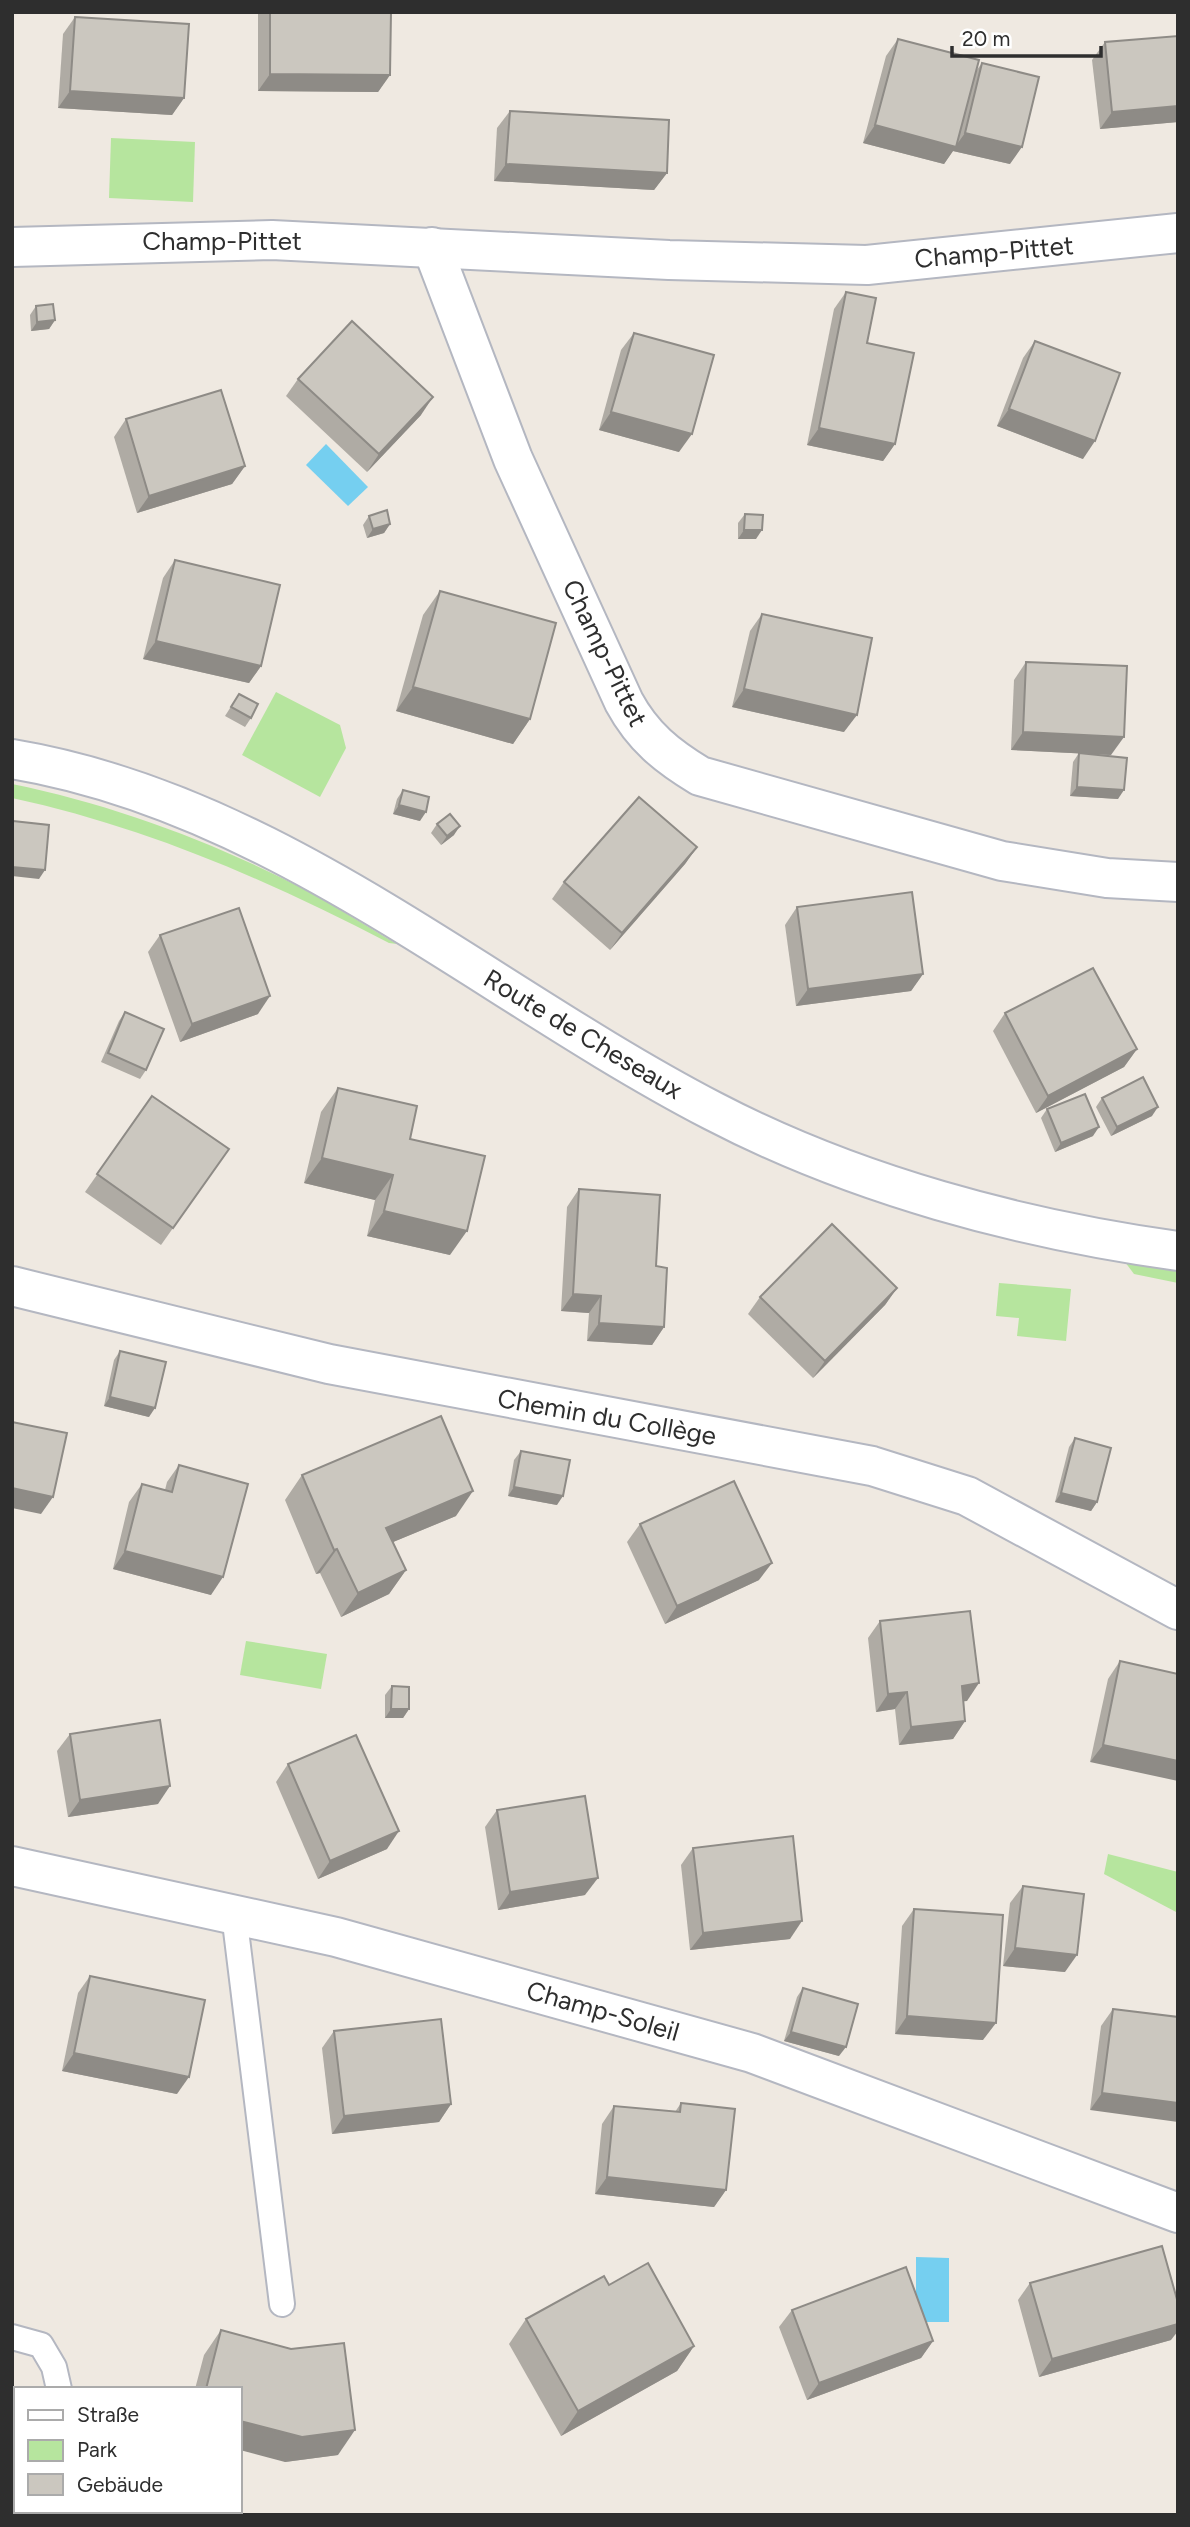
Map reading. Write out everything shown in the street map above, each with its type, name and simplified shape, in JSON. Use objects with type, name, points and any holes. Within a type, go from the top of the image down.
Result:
[{"type":"street","name":"Champ-Pittet","points":[[12,247],[272,240],[669,260],[867,265],[1178,233]]},
{"type":"street","name":"Champ-Pittet","points":[[432,247],[513,459],[624,702],[639,729],[658,748],[701,776],[1002,861],[1107,877],[1178,882]]},
{"type":"street","name":"Route de Cheseaux","points":[[12,759],[108,783],[193,812],[281,851],[714,1112],[817,1157],[918,1193],[1031,1223],[1178,1251]]},
{"type":"street","name":"Chemin du Collège","points":[[12,1286],[354,1369],[872,1466],[967,1496],[1178,1610]]},
{"type":"street","name":"Champ-Soleil","points":[[12,1866],[359,1943],[752,2053],[1178,2213]]},
{"type":"lane","points":[[234,1914],[282,2304]]},
{"type":"lane","points":[[12,2337],[41,2345],[54,2367],[59,2387]]},
{"type":"green space","points":[[111,138],[195,142],[193,202],[109,198]]},
{"type":"green space","points":[[276,692],[340,725],[346,748],[320,797],[242,755]]},
{"type":"green space","points":[[12,784],[121,813],[226,852],[307,891],[397,944],[389,943],[252,877],[158,840],[62,810],[12,798]]},
{"type":"green space","points":[[1122,1258],[1178,1267],[1178,1283],[1134,1274]]},
{"type":"green space","points":[[999,1283],[1071,1289],[1066,1341],[1017,1336],[1019,1318],[996,1316]]},
{"type":"green space","points":[[246,1641],[327,1654],[321,1689],[240,1675]]},
{"type":"green space","points":[[1108,1854],[1178,1872],[1178,1913],[1104,1874]]},
{"type":"water","points":[[326,444],[368,487],[348,506],[306,465]]},
{"type":"water","points":[[916,2257],[949,2258],[949,2322],[916,2322]]},
{"type":"building","points":[[270,12],[391,12],[390,75],[270,74]]},
{"type":"building","points":[[75,17],[189,24],[184,98],[70,91]]},
{"type":"building","points":[[1178,36],[1178,106],[1112,112],[1105,42]]},
{"type":"building","points":[[898,39],[979,60],[956,147],[875,125]]},
{"type":"building","points":[[982,63],[1039,77],[1022,147],[965,133]]},
{"type":"building","points":[[510,111],[669,120],[667,173],[506,164]]},
{"type":"building","points":[[846,292],[876,298],[867,343],[914,353],[895,444],[819,428]]},
{"type":"building","points":[[53,304],[55,320],[37,322],[36,306]]},
{"type":"building","points":[[352,321],[433,397],[379,454],[298,379]]},
{"type":"building","points":[[634,333],[714,355],[692,434],[611,412]]},
{"type":"building","points":[[1035,341],[1120,373],[1095,441],[1009,409]]},
{"type":"building","points":[[221,390],[245,466],[149,496],[126,419]]},
{"type":"building","points":[[387,510],[390,524],[373,529],[369,516]]},
{"type":"building","points":[[745,514],[763,515],[762,530],[744,530]]},
{"type":"building","points":[[175,560],[280,585],[261,666],[156,641]]},
{"type":"building","points":[[440,591],[556,623],[530,719],[413,687]]},
{"type":"building","points":[[762,614],[872,638],[857,715],[744,689]]},
{"type":"building","points":[[1026,662],[1127,666],[1124,737],[1023,732]]},
{"type":"building","points":[[239,694],[258,704],[251,718],[231,707]]},
{"type":"building","points":[[1079,753],[1127,758],[1124,790],[1077,787]]},
{"type":"building","points":[[403,790],[429,797],[426,812],[399,805]]},
{"type":"building","points":[[639,797],[697,847],[622,933],[564,882]]},
{"type":"building","points":[[450,814],[460,826],[447,836],[437,824]]},
{"type":"building","points":[[13,821],[49,825],[45,870],[12,867]]},
{"type":"building","points":[[912,892],[923,974],[808,989],[797,907]]},
{"type":"building","points":[[239,908],[270,996],[192,1024],[160,935]]},
{"type":"building","points":[[1093,968],[1137,1049],[1048,1096],[1005,1013]]},
{"type":"building","points":[[125,1012],[164,1029],[146,1070],[108,1053]]},
{"type":"building","points":[[1143,1077],[1158,1107],[1117,1127],[1102,1098]]},
{"type":"building","points":[[338,1088],[417,1106],[410,1139],[485,1156],[467,1231],[384,1211],[393,1175],[322,1158]]},
{"type":"building","points":[[1085,1094],[1099,1127],[1061,1143],[1047,1109]]},
{"type":"building","points":[[152,1096],[229,1149],[173,1228],[97,1174]]},
{"type":"building","points":[[579,1189],[660,1195],[656,1266],[667,1268],[664,1327],[599,1323],[601,1296],[573,1294]]},
{"type":"building","points":[[832,1224],[897,1288],[825,1361],[760,1297]]},
{"type":"building","points":[[120,1351],[166,1362],[155,1408],[110,1397]]},
{"type":"building","points":[[441,1416],[473,1491],[386,1528],[406,1570],[358,1593],[337,1549],[334,1550],[302,1475]]},
{"type":"building","points":[[12,1422],[67,1433],[53,1497],[12,1488]]},
{"type":"building","points":[[1075,1438],[1111,1448],[1097,1502],[1061,1493]]},
{"type":"building","points":[[521,1451],[570,1460],[563,1496],[514,1487]]},
{"type":"building","points":[[179,1465],[248,1484],[223,1577],[125,1551],[142,1484],[172,1492]]},
{"type":"building","points":[[734,1481],[772,1563],[677,1606],[640,1524]]},
{"type":"building","points":[[970,1611],[979,1683],[962,1686],[965,1721],[911,1727],[907,1692],[888,1694],[880,1621]]},
{"type":"building","points":[[1120,1661],[1178,1674],[1178,1761],[1103,1745]]},
{"type":"building","points":[[392,1686],[409,1687],[409,1709],[391,1709]]},
{"type":"building","points":[[160,1720],[170,1786],[80,1800],[70,1734]]},
{"type":"building","points":[[356,1735],[399,1831],[330,1861],[288,1764]]},
{"type":"building","points":[[585,1796],[598,1878],[510,1892],[497,1810]]},
{"type":"building","points":[[793,1836],[802,1921],[703,1933],[693,1848]]},
{"type":"building","points":[[1023,1886],[1084,1894],[1077,1955],[1015,1948]]},
{"type":"building","points":[[914,1909],[1003,1915],[996,2023],[907,2016]]},
{"type":"building","points":[[90,1976],[205,2000],[189,2077],[74,2053]]},
{"type":"building","points":[[803,1988],[858,2004],[846,2047],[791,2032]]},
{"type":"building","points":[[1113,2009],[1178,2017],[1178,2103],[1102,2093]]},
{"type":"building","points":[[441,2019],[451,2104],[344,2116],[334,2031]]},
{"type":"building","points":[[681,2103],[735,2109],[726,2190],[607,2177],[614,2106],[680,2112]]},
{"type":"building","points":[[1162,2246],[1178,2303],[1178,2324],[1052,2359],[1030,2283]]},
{"type":"building","points":[[648,2263],[694,2346],[578,2411],[526,2319],[604,2276],[609,2285]]},
{"type":"building","points":[[906,2267],[933,2341],[819,2383],[792,2310]]},
{"type":"building","points":[[221,2330],[291,2349],[344,2343],[355,2430],[302,2437],[242,2422],[242,2387],[207,2387]]},
{"type":"building","points":[[53,2513],[56,2515],[26,2515]]}]
